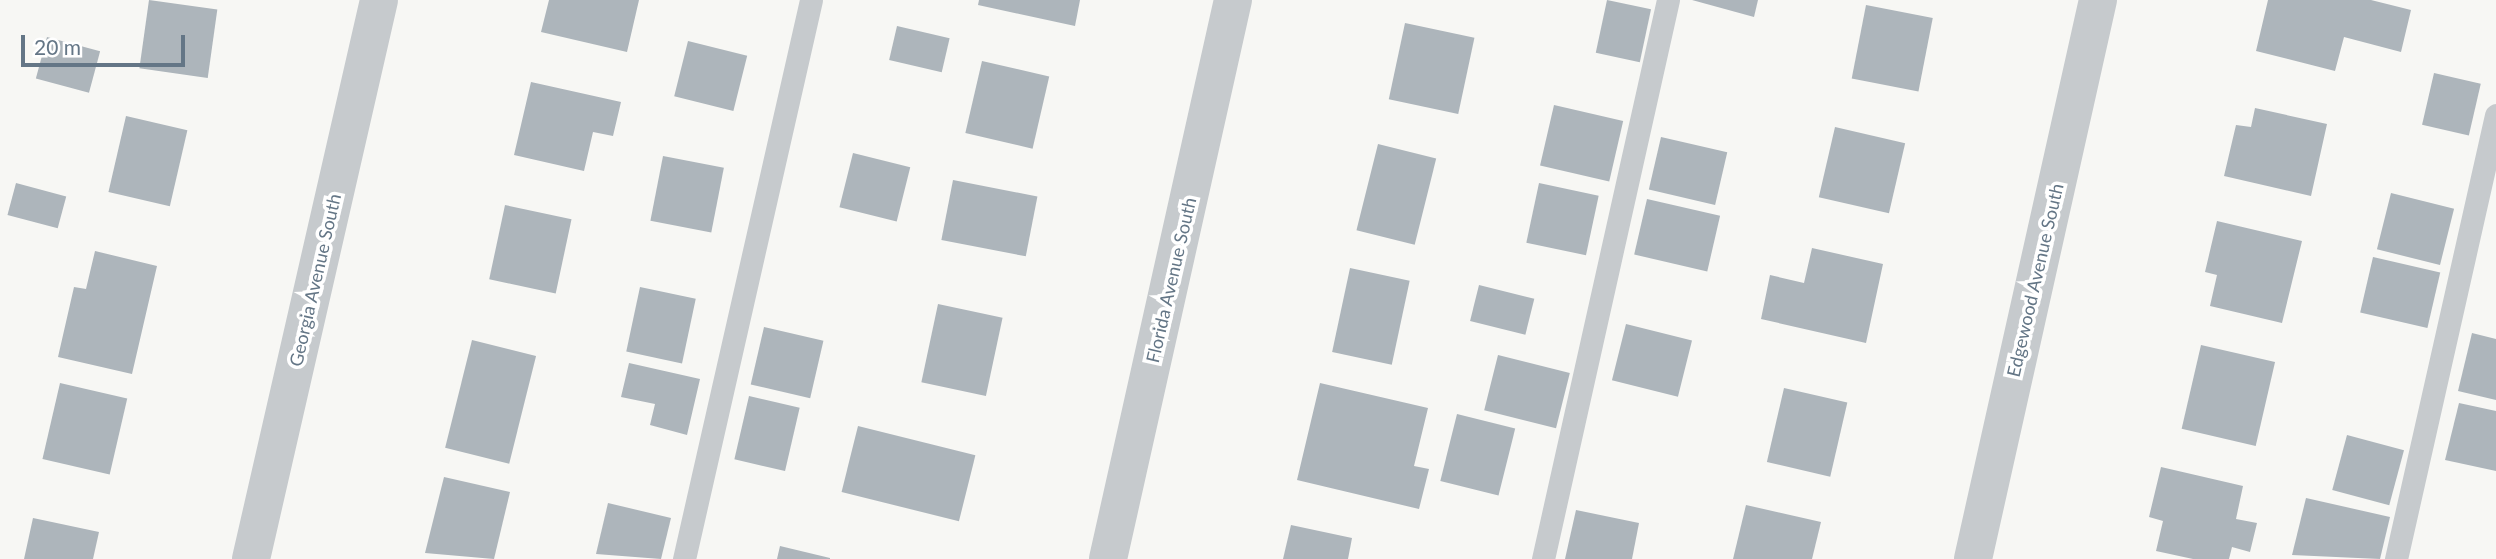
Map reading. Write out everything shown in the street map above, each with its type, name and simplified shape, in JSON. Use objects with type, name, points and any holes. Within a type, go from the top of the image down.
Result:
[{"type":"street","name":"Georgia Avenue South","points":[[251,559],[379,0]]},
{"type":"street","name":"Florida Avenue South","points":[[1108,559],[1233,0]]},
{"type":"street","name":"Edgewood Avenue South","points":[[1973,559],[2098,0]]},
{"type":"lane","points":[[684,559],[811,0]]},
{"type":"lane","points":[[1543,559],[1668,0]]},
{"type":"lane","points":[[2396,559],[2496,115]]},
{"type":"building","points":[[149,0],[217,10],[208,78],[139,68]]},
{"type":"building","points":[[549,0],[639,0],[627,52],[541,32]]},
{"type":"building","points":[[979,0],[1080,0],[1075,26],[978,5]]},
{"type":"building","points":[[1607,0],[1651,9],[1640,62],[1596,53]]},
{"type":"building","points":[[1692,0],[1758,0],[1754,17]]},
{"type":"building","points":[[2268,0],[2371,0],[2411,10],[2401,52],[2344,37],[2335,71],[2256,51]]},
{"type":"building","points":[[1866,5],[1933,18],[1918,92],[1852,79]]},
{"type":"building","points":[[1405,23],[1474,38],[1458,114],[1389,99]]},
{"type":"building","points":[[897,26],[950,38],[942,72],[889,60]]},
{"type":"building","points":[[47,37],[100,51],[89,93],[36,79]]},
{"type":"building","points":[[688,41],[747,56],[733,111],[674,96]]},
{"type":"building","points":[[982,61],[1049,77],[1033,149],[965,133]]},
{"type":"building","points":[[2434,73],[2481,84],[2469,135],[2422,125]]},
{"type":"building","points":[[531,82],[621,102],[613,136],[593,132],[584,171],[514,155]]},
{"type":"building","points":[[1554,105],[1623,121],[1609,181],[1540,165]]},
{"type":"building","points":[[2255,108],[2327,124],[2311,196],[2224,176],[2236,125],[2251,127]]},
{"type":"building","points":[[126,116],[187,130],[170,206],[108,192]]},
{"type":"building","points":[[1835,127],[1905,143],[1889,213],[1819,197]]},
{"type":"building","points":[[1661,137],[1727,152],[1715,205],[1649,190]]},
{"type":"building","points":[[1378,144],[1436,159],[1415,245],[1356,230]]},
{"type":"building","points":[[853,153],[910,167],[897,222],[839,207]]},
{"type":"building","points":[[663,156],[724,168],[711,233],[650,221]]},
{"type":"building","points":[[953,180],[1037,196],[1026,256],[941,240]]},
{"type":"building","points":[[16,183],[66,196],[58,228],[7,215]]},
{"type":"building","points":[[1539,183],[1599,196],[1586,255],[1526,243]]},
{"type":"building","points":[[2391,193],[2454,209],[2440,265],[2377,249]]},
{"type":"building","points":[[1647,199],[1720,216],[1707,271],[1634,255]]},
{"type":"building","points":[[505,205],[572,219],[556,293],[489,279]]},
{"type":"building","points":[[2217,221],[2302,241],[2282,323],[2210,306],[2217,275],[2205,272]]},
{"type":"building","points":[[1812,248],[1883,264],[1866,343],[1761,319],[1770,275],[1804,283]]},
{"type":"building","points":[[95,251],[157,266],[132,374],[58,357],[74,287],[86,289]]},
{"type":"building","points":[[2373,257],[2440,273],[2427,328],[2360,313]]},
{"type":"building","points":[[1350,268],[1410,281],[1392,365],[1332,352]]},
{"type":"building","points":[[1479,285],[1534,299],[1525,335],[1470,321]]},
{"type":"building","points":[[640,287],[696,299],[682,363],[626,352]]},
{"type":"building","points":[[938,304],[1003,318],[986,396],[921,382]]},
{"type":"building","points":[[1626,324],[1692,340],[1678,397],[1612,380]]},
{"type":"building","points":[[764,327],[823,341],[810,398],[751,384]]},
{"type":"building","points":[[2472,333],[2496,339],[2496,400],[2458,391]]},
{"type":"building","points":[[472,340],[536,356],[509,464],[445,448]]},
{"type":"building","points":[[2201,345],[2275,362],[2256,446],[2182,429]]},
{"type":"building","points":[[1498,355],[1570,373],[1556,428],[1484,410]]},
{"type":"building","points":[[629,363],[700,379],[687,435],[650,425],[655,404],[621,397]]},
{"type":"building","points":[[60,383],[127,399],[110,475],[42,459]]},
{"type":"building","points":[[1320,383],[1428,408],[1414,466],[1429,469],[1419,509],[1297,480]]},
{"type":"building","points":[[1784,388],[1847,403],[1830,477],[1767,462]]},
{"type":"building","points":[[749,396],[800,408],[785,471],[734,459]]},
{"type":"building","points":[[2459,403],[2496,411],[2496,471],[2445,460]]},
{"type":"building","points":[[1457,414],[1515,429],[1499,495],[1440,481]]},
{"type":"building","points":[[858,426],[975,455],[959,521],[842,492]]},
{"type":"building","points":[[2347,435],[2404,450],[2389,505],[2332,490]]},
{"type":"building","points":[[2161,467],[2243,486],[2236,519],[2257,523],[2250,552],[2232,547],[2229,559],[2193,559],[2156,551],[2163,521],[2149,517]]},
{"type":"building","points":[[444,477],[510,492],[494,559],[425,553]]},
{"type":"building","points":[[2306,498],[2390,517],[2380,559],[2292,555]]},
{"type":"building","points":[[608,503],[671,518],[661,559],[596,554]]},
{"type":"building","points":[[1746,505],[1821,522],[1812,559],[1733,559]]},
{"type":"building","points":[[1576,510],[1639,523],[1632,559],[1565,559]]},
{"type":"building","points":[[33,518],[99,532],[93,559],[24,559]]},
{"type":"building","points":[[1291,525],[1352,538],[1348,559],[1283,559]]},
{"type":"building","points":[[780,546],[830,558],[830,559],[777,559]]}]
